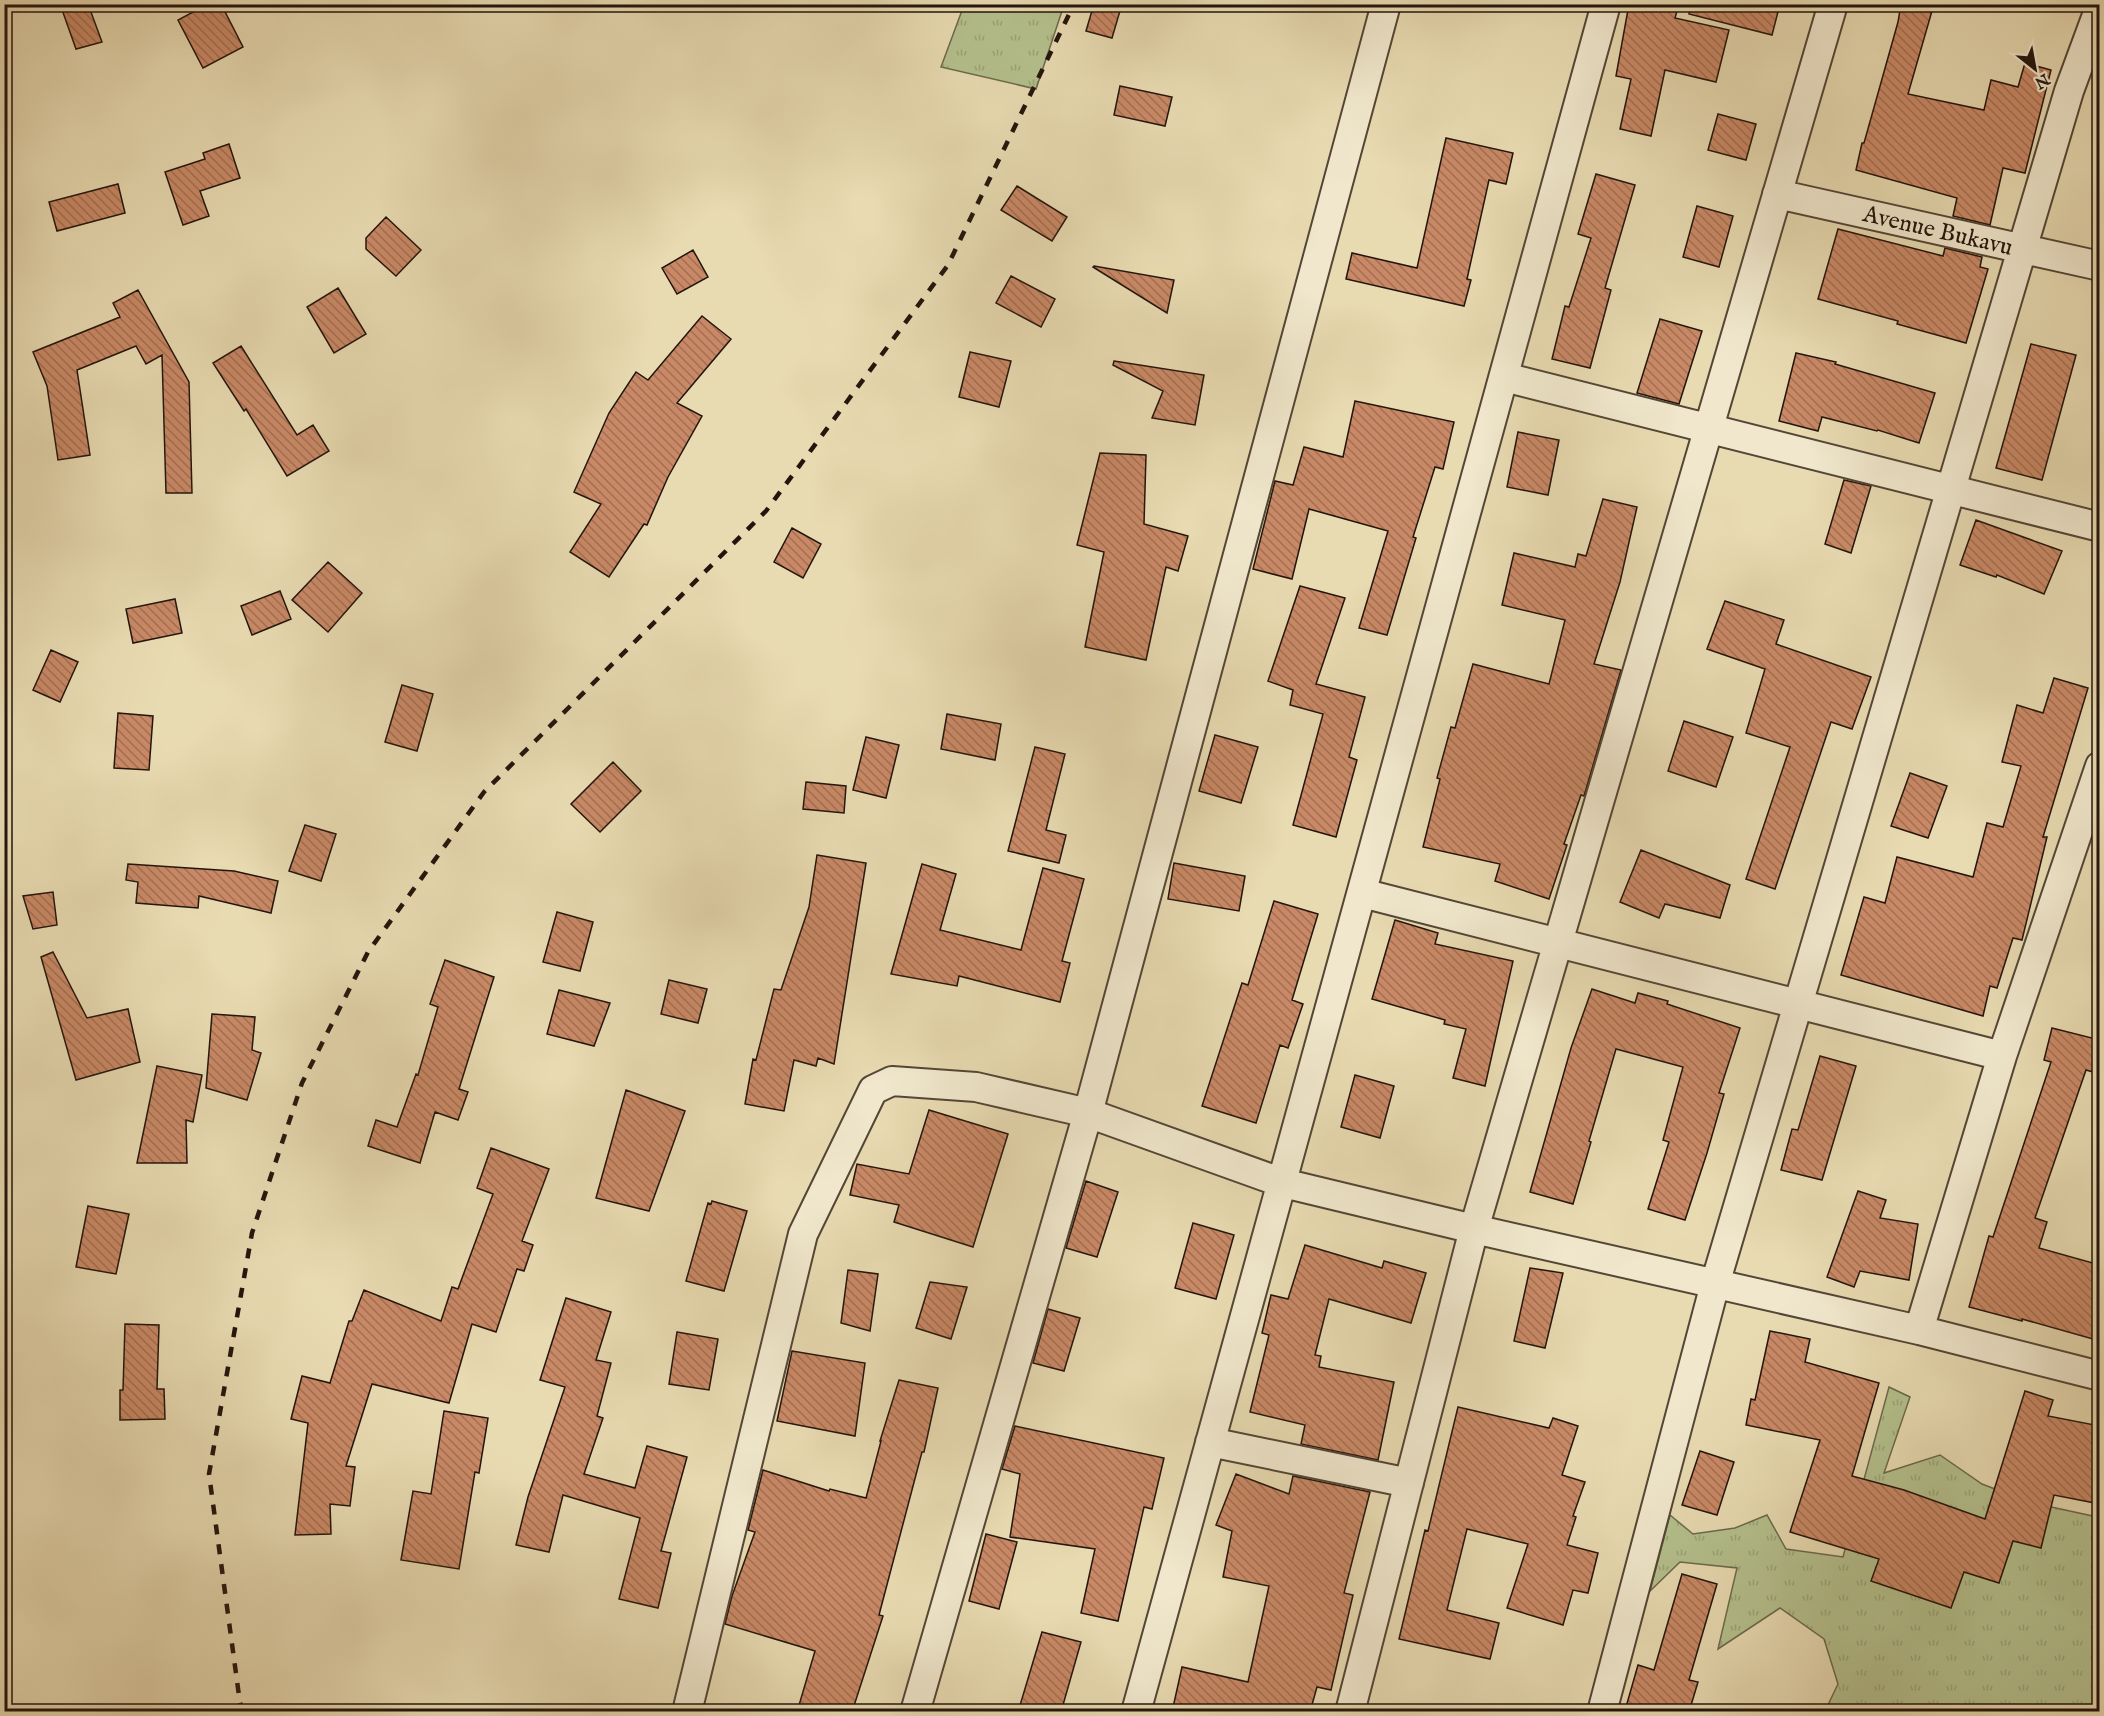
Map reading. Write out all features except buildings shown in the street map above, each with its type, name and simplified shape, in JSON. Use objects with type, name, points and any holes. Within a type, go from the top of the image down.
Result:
[{"type":"street","points":[[915,1712],[1088,1113],[1386,4]]},
{"type":"street","points":[[1136,1712],[1606,4]]},
{"type":"street","points":[[1350,1712],[1474,1229],[1833,4]]},
{"type":"street","points":[[1602,1712],[1715,1284],[2069,91],[2100,7]]},
{"type":"street","name":"Avenue Bukavu","points":[[1777,194],[2100,266]]},
{"type":"street","points":[[1504,376],[2100,527]]},
{"type":"street","points":[[1919,1330],[2002,1056],[2100,766]]},
{"type":"street","points":[[1362,893],[2002,1056]]},
{"type":"street","points":[[687,1712],[803,1234],[873,1090],[892,1081],[976,1088],[1088,1113],[1282,1183],[1919,1330],[2100,1376]]},
{"type":"street","points":[[1210,1442],[1408,1483]]},
{"type":"green space","points":[[964,5],[1064,5],[1036,89],[941,67]]},
{"type":"green space","points":[[1889,1387],[1910,1397],[1884,1473],[1940,1455],[1982,1484],[2029,1502],[2097,1517],[2099,1521],[2099,1711],[1825,1711],[1838,1684],[1824,1639],[1780,1608],[1718,1649],[1737,1568],[1680,1562],[1650,1591],[1670,1515],[1693,1534],[1735,1528],[1767,1515],[1786,1549],[1843,1557]]},
{"type":"railway","points":[[244,1712],[240,1703],[209,1474],[252,1233],[302,1083],[368,952],[484,792],[766,511],[948,265],[1074,4]]}]
